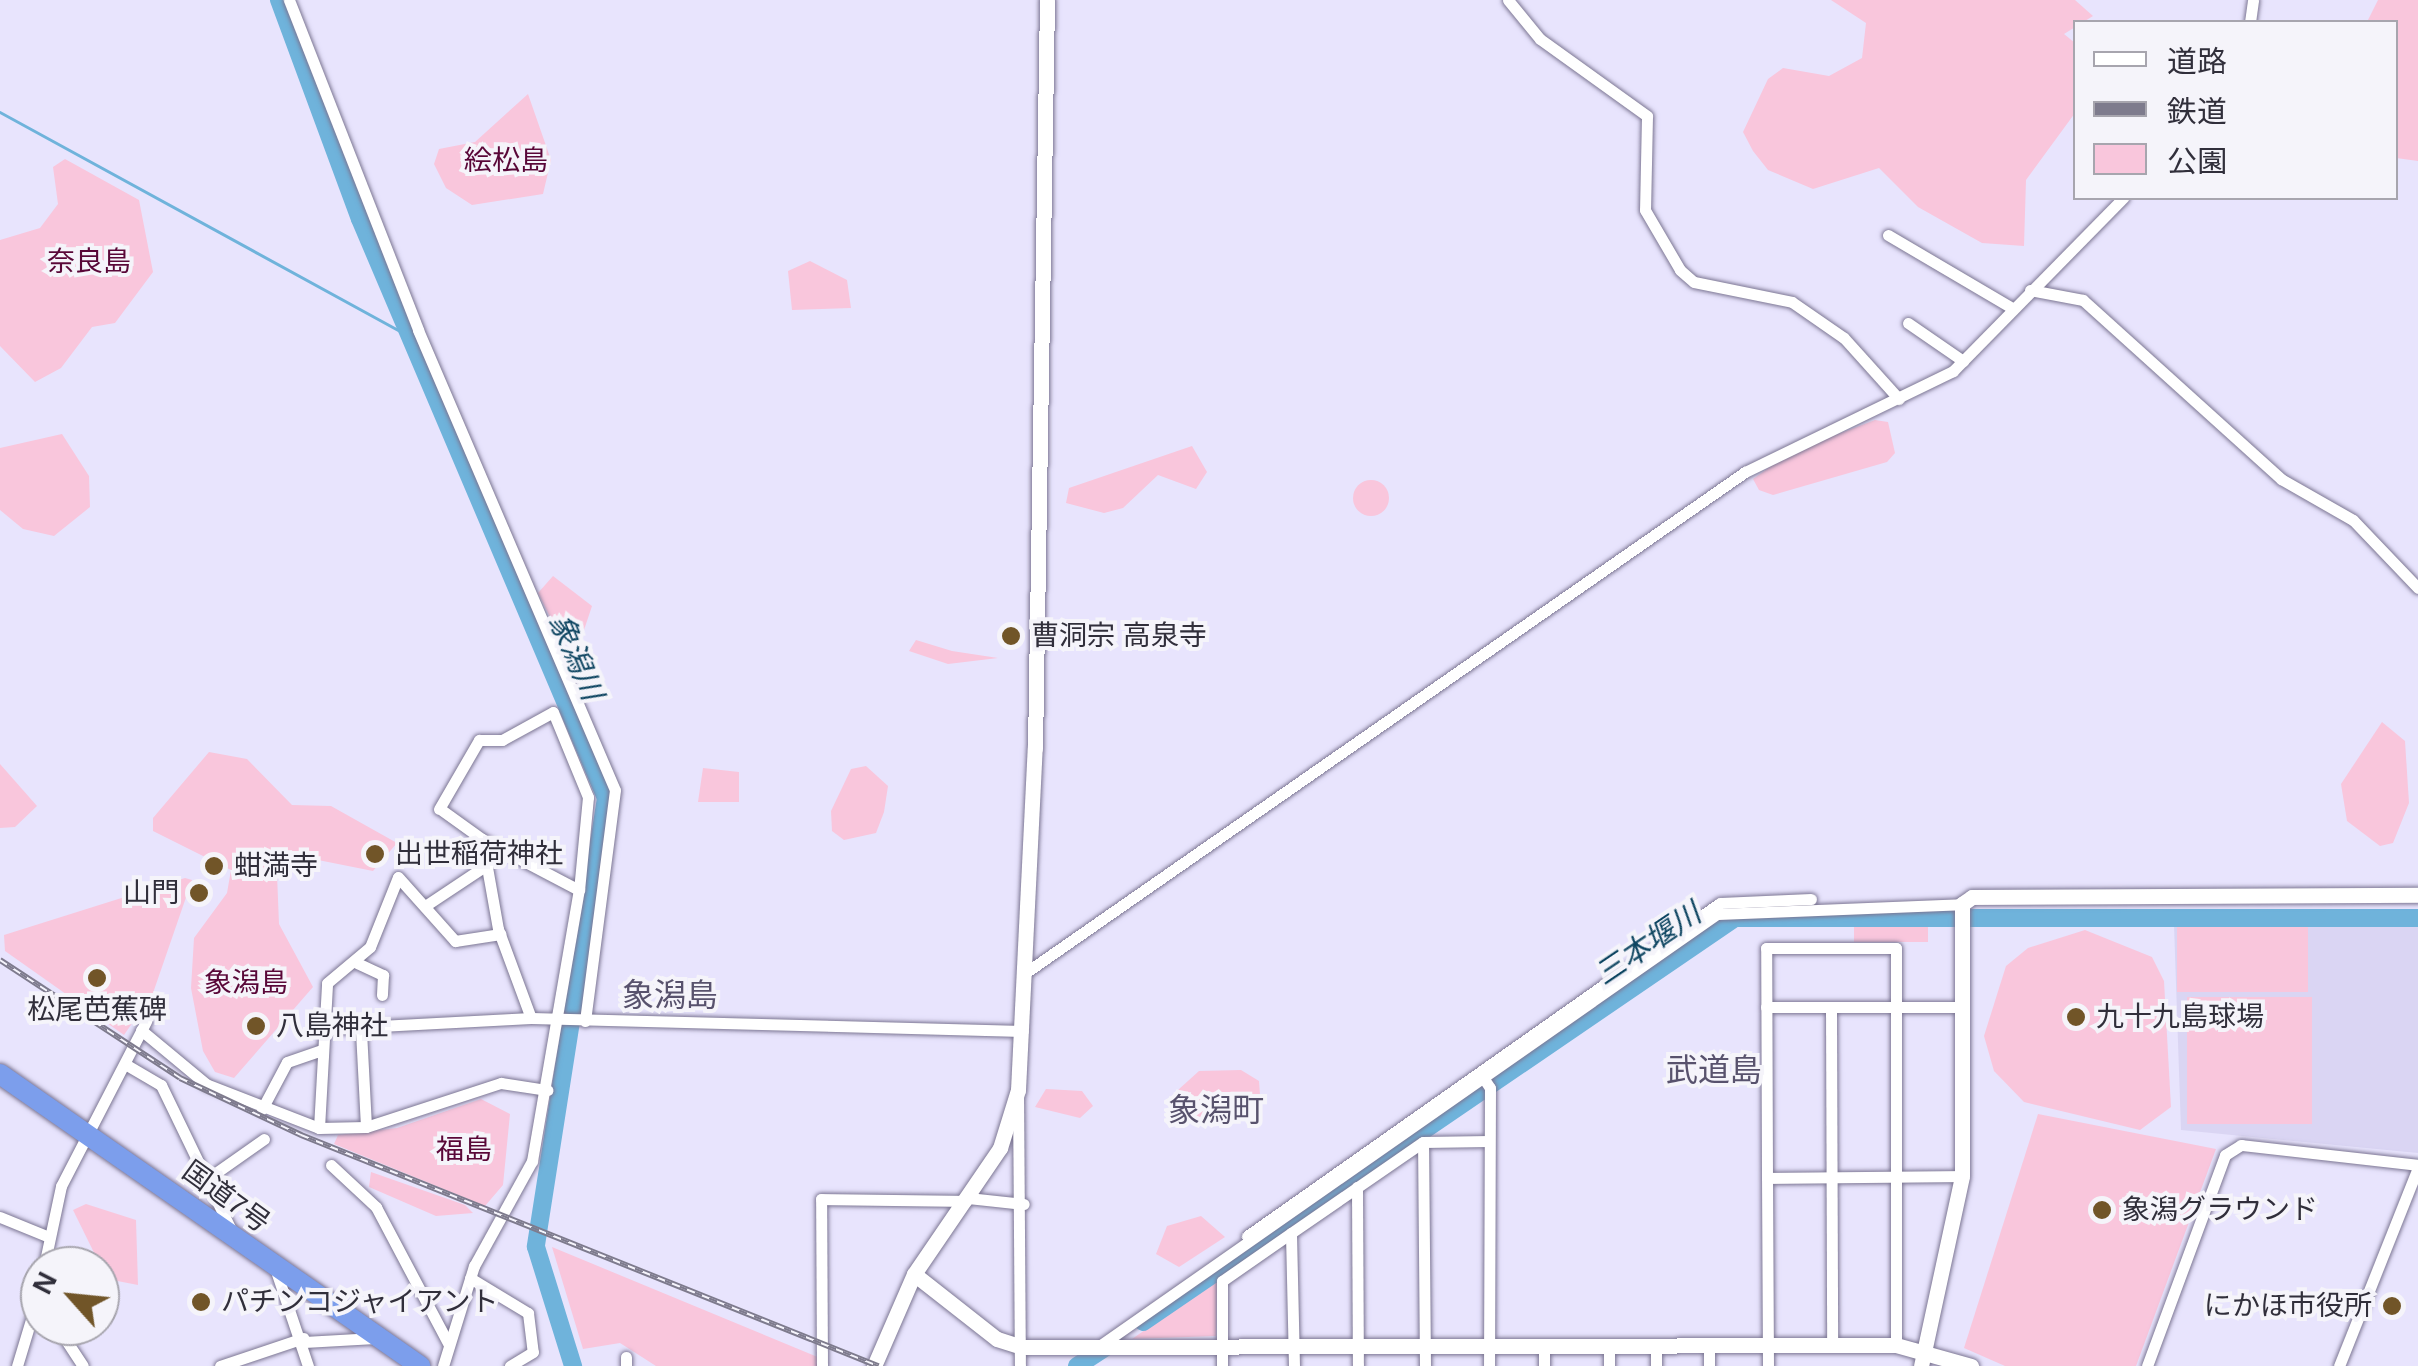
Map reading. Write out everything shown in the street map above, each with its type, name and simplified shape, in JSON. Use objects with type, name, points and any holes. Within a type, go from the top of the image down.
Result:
[{"type":"highway","name":"国道7号","points":[[0,1074],[420,1366]]},
{"type":"street","points":[[289,0],[418,330],[616,790],[585,1021]]},
{"type":"street","points":[[1020,1366],[1024,1204],[1018,1090],[1028,971],[1047,0]]},
{"type":"street","points":[[1508,0],[1540,39],[1646,116],[1644,210],[1680,270],[1694,282],[1792,302],[1844,338],[1899,399]]},
{"type":"street","points":[[1028,971],[1745,472],[1899,399],[1964,360],[2120,200]]},
{"type":"street","points":[[1888,235],[2012,308]]},
{"type":"street","points":[[2030,290],[2083,300],[2281,479],[2353,520],[2418,588]]},
{"type":"street","points":[[1908,323],[1964,360]]},
{"type":"street","points":[[443,1366],[470,1278],[532,1161],[579,890],[588,797],[553,712],[502,740],[479,740],[441,810],[482,839],[579,890]]},
{"type":"street","points":[[482,839],[500,934],[530,1018]]},
{"type":"street","points":[[428,904],[488,864]]},
{"type":"street","points":[[319,1128],[327,984],[357,962],[398,877],[428,904],[455,941],[500,934]]},
{"type":"street","points":[[1104,1349],[1248,1240],[1485,1080],[1717,914],[1961,903],[1972,896],[2418,895]]},
{"type":"street","points":[[1248,1240],[1255,1224],[1720,903],[1961,903]]},
{"type":"street","points":[[1923,1358],[1962,1176],[1961,903]]},
{"type":"street","points":[[1768,1366],[1766,948],[1896,948],[1896,1345]]},
{"type":"street","points":[[357,962],[383,975],[382,996]]},
{"type":"street","points":[[1766,1007],[1964,1007]]},
{"type":"street","points":[[1830,1008],[1832,1346]]},
{"type":"street","points":[[323,1029],[362,1031],[530,1018],[1023,1031]]},
{"type":"street","points":[[48,1246],[55,1202],[144,1026],[174,1065],[262,1109],[319,1128],[366,1127],[501,1084],[546,1090]]},
{"type":"street","points":[[362,1031],[366,1127]]},
{"type":"street","points":[[262,1109],[287,1062],[321,1050]]},
{"type":"street","points":[[125,1064],[161,1086],[210,1177],[233,1236]]},
{"type":"street","points":[[1485,1080],[1489,1141],[1489,1366]]},
{"type":"street","points":[[874,1366],[914,1274],[1000,1148],[1018,1090]]},
{"type":"street","points":[[210,1177],[264,1139]]},
{"type":"street","points":[[1222,1366],[1222,1282],[1424,1142],[1489,1141]]},
{"type":"street","points":[[1424,1142],[1426,1366]]},
{"type":"street","points":[[2147,1366],[2226,1154],[2241,1144],[2418,1166],[2339,1366]]},
{"type":"street","points":[[331,1165],[376,1208],[448,1343]]},
{"type":"street","points":[[1766,1178],[1962,1176]]},
{"type":"street","points":[[1357,1187],[1358,1366]]},
{"type":"street","points":[[822,1366],[820,1199],[1024,1204]]},
{"type":"street","points":[[0,1217],[50,1237]]},
{"type":"street","points":[[1291,1233],[1294,1366]]},
{"type":"street","points":[[1248,1240],[1258,1256]]},
{"type":"street","points":[[274,1265],[272,1282],[304,1340],[308,1366]]},
{"type":"street","points":[[914,1274],[997,1340],[1021,1347],[1896,1345],[1923,1358],[1971,1366]]},
{"type":"street","points":[[470,1278],[528,1313],[533,1352],[510,1366]]},
{"type":"street","points":[[220,1366],[304,1340],[380,1338]]},
{"type":"street","points":[[1709,1346],[1709,1366]]},
{"type":"street","points":[[1544,1348],[1544,1366]]},
{"type":"street","points":[[1609,1348],[1609,1366]]},
{"type":"street","points":[[1656,1348],[1656,1366]]},
{"type":"shaded area","points":[[2418,921],[2418,1153],[2181,1130],[2174,925]]},
{"type":"green space","points":[[1831,0],[2075,0],[2093,16],[2073,20],[2073,28],[2064,34],[2073,41],[2073,116],[2026,180],[2024,246],[1982,243],[1918,207],[1879,168],[1813,189],[1768,170],[1753,151],[1743,132],[1768,79],[1783,68],[1829,76],[1862,58],[1866,23]]},
{"type":"green space","points":[[2378,0],[2418,0],[2418,161],[2398,158],[2398,20],[2368,20]]},
{"type":"green space","name":"絵松島","points":[[528,94],[551,160],[543,194],[472,205],[446,188],[434,164],[439,149],[475,142]]},
{"type":"green space","name":"奈良島","points":[[65,159],[139,200],[153,272],[115,323],[92,327],[61,368],[35,382],[0,346],[0,240],[40,228],[58,204],[53,167]]},
{"type":"green space","points":[[810,261],[847,280],[851,308],[792,310],[788,271]]},
{"type":"green space","points":[[1875,420],[1888,422],[1895,453],[1887,462],[1773,495],[1759,490],[1753,479],[1791,452]]},
{"type":"green space","points":[[62,434],[89,476],[90,507],[54,536],[23,529],[0,510],[0,448]]},
{"type":"green space","points":[[1192,446],[1207,472],[1196,489],[1158,475],[1123,508],[1104,513],[1066,503],[1069,488]]},
{"type":"green space","points":[[1371,480],[1384,485],[1389,498],[1384,511],[1371,516],[1358,511],[1353,498],[1358,485]]},
{"type":"green space","points":[[553,576],[592,606],[584,630],[571,636],[559,635],[538,593]]},
{"type":"green space","points":[[916,640],[952,651],[998,658],[948,664],[909,651]]},
{"type":"green space","points":[[2382,722],[2405,741],[2409,803],[2393,843],[2380,846],[2347,821],[2341,784]]},
{"type":"green space","name":"象潟島","points":[[209,752],[247,759],[292,805],[331,806],[397,843],[373,871],[318,860],[277,874],[279,924],[313,987],[234,1078],[215,1072],[203,1051],[191,988],[194,938],[227,893],[231,870],[153,831],[153,818]]},
{"type":"green space","points":[[0,764],[37,806],[15,827],[0,828]]},
{"type":"green space","points":[[866,766],[888,786],[884,812],[876,833],[844,840],[832,831],[831,811],[851,769]]},
{"type":"green space","points":[[703,768],[739,772],[739,802],[698,802]]},
{"type":"green space","points":[[185,878],[192,880],[153,993],[124,1035],[5,951],[4,935]]},
{"type":"green space","points":[[1854,924],[1928,924],[1928,942],[1854,942]]},
{"type":"green space","points":[[2177,926],[2308,926],[2308,992],[2177,992]]},
{"type":"green space","name":"九十九島球場","points":[[2085,930],[2152,957],[2164,981],[2171,1107],[2140,1130],[2024,1102],[1994,1071],[1984,1036],[2006,966],[2028,948]]},
{"type":"green space","points":[[2187,997],[2312,997],[2312,1124],[2187,1124]]},
{"type":"green space","points":[[1241,1070],[1259,1081],[1260,1095],[1227,1124],[1196,1124],[1178,1090],[1199,1071]]},
{"type":"green space","points":[[1046,1089],[1082,1091],[1093,1106],[1080,1118],[1035,1107]]},
{"type":"green space","name":"福島","points":[[481,1099],[510,1114],[503,1185],[485,1206],[334,1144],[338,1135],[397,1128]]},
{"type":"green space","name":"象潟グラウンド","points":[[2038,1114],[2216,1149],[2136,1366],[2005,1366],[1964,1348]]},
{"type":"green space","name":"福島","points":[[371,1172],[465,1205],[473,1213],[436,1216],[369,1187]]},
{"type":"green space","points":[[86,1204],[136,1220],[138,1285],[120,1282],[120,1246],[91,1246],[73,1210]]},
{"type":"green space","points":[[1201,1216],[1225,1237],[1179,1267],[1156,1254],[1167,1226]]},
{"type":"green space","points":[[552,1247],[820,1358],[818,1366],[656,1366],[620,1343],[583,1349]]},
{"type":"green space","points":[[1217,1280],[1216,1336],[1132,1339]]},
{"type":"waterway","name":"象潟川","points":[[279,0],[360,219],[606,798],[536,1247],[573,1366]]},
{"type":"waterway","points":[[0,112],[408,335]]},
{"type":"waterway","name":"三本堰川","points":[[1143,1322],[1735,918],[2418,918]]},
{"type":"waterway","name":"三本堰川","points":[[1077,1366],[1114,1342]]},
{"type":"railway","points":[[0,960],[180,1078],[301,1135],[878,1366]]},
{"type":"place","name":"曹洞宗 高泉寺","points":[[1011,636]]},
{"type":"place","name":"出世稲荷神社","points":[[375,854]]},
{"type":"place","name":"蚶満寺","points":[[214,866]]},
{"type":"place","name":"山門","points":[[199,893]]},
{"type":"place","name":"松尾芭蕉碑","points":[[97,978]]},
{"type":"place","name":"九十九島球場","points":[[2076,1017]]},
{"type":"place","name":"八島神社","points":[[256,1026]]},
{"type":"place","name":"象潟グラウンド","points":[[2102,1210]]},
{"type":"place","name":"パチンコジャイアント","points":[[201,1302]]},
{"type":"place","name":"にかほ市役所","points":[[2392,1306]]},
{"type":"district","name":"象潟島","points":[[670,995]]},
{"type":"district","name":"武道島","points":[[1714,1070]]},
{"type":"district","name":"象潟町","points":[[1216,1110]]}]
